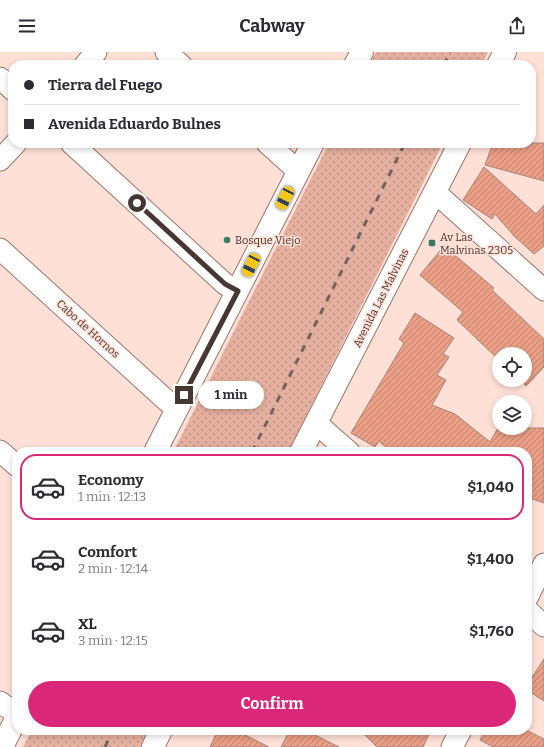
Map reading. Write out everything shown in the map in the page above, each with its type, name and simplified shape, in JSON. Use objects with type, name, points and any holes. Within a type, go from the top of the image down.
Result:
[{"type":"main road","points":[[158,447],[310,148]]},
{"type":"main road","name":"Avenida Las Malvinas","points":[[304,447],[436,193],[458,148]]},
{"type":"main road","points":[[2,747],[12,727]]},
{"type":"main road","points":[[153,747],[159,735]]},
{"type":"street","points":[[89,60],[96,52]]},
{"type":"street","points":[[166,52],[175,60]]},
{"type":"street","points":[[0,78],[8,85]]},
{"type":"street","points":[[0,160],[11,148]]},
{"type":"street","points":[[76,148],[225,284],[238,291]]},
{"type":"street","points":[[273,148],[298,171]]},
{"type":"street","points":[[436,193],[544,290]]},
{"type":"street","name":"Cabo de Hornos","points":[[0,249],[167,401],[177,408]]},
{"type":"street","points":[[316,423],[343,447]]},
{"type":"street","points":[[0,450],[12,461]]},
{"type":"street","points":[[532,588],[544,564]]},
{"type":"street","points":[[532,615],[544,626]]},
{"type":"street","points":[[0,702],[12,710]]},
{"type":"street","points":[[452,747],[458,735]]},
{"type":"shaded area","points":[[376,52],[488,52],[484,60],[372,60]]},
{"type":"shaded area","points":[[326,148],[440,148],[291,447],[176,447]]},
{"type":"shaded area","points":[[29,735],[146,735],[140,747],[23,747]]},
{"type":"building","points":[[536,143],[544,143],[544,181],[485,165],[491,148],[536,148]]},
{"type":"building","points":[[484,167],[536,214],[544,205],[544,246],[534,254],[514,236],[495,214],[492,219],[463,200]]},
{"type":"building","points":[[444,246],[494,288],[492,290],[544,339],[544,367],[532,380],[532,347],[492,347],[492,353],[457,320],[463,312],[420,275]]},
{"type":"building","points":[[415,313],[454,338],[443,354],[449,357],[437,375],[446,380],[432,405],[455,414],[490,442],[494,435],[532,435],[532,428],[544,428],[544,503],[532,499],[532,447],[386,447],[379,441],[375,447],[351,433],[404,343],[399,339]]},
{"type":"building","points":[[544,659],[544,701],[532,693],[532,677]]},
{"type":"building","points":[[532,733],[544,739],[544,747],[493,747],[480,740],[482,735],[532,735]]},
{"type":"building","points":[[216,735],[245,735],[269,747],[210,747]]},
{"type":"building","points":[[287,735],[315,735],[339,747],[281,747]]},
{"type":"building","points":[[365,735],[429,735],[423,747],[377,747]]},
{"type":"railway","points":[[446,60],[450,52]]},
{"type":"railway","points":[[254,447],[403,148]]},
{"type":"railway","points":[[105,747],[111,735]]},
{"type":"place","name":"Bosque Viejo","points":[[227,240]]},
{"type":"place","name":"Av Las Malvinas 2305","points":[[432,243]]},
{"type":"route","points":[[137,203],[225,284],[238,291],[184,395]]}]
